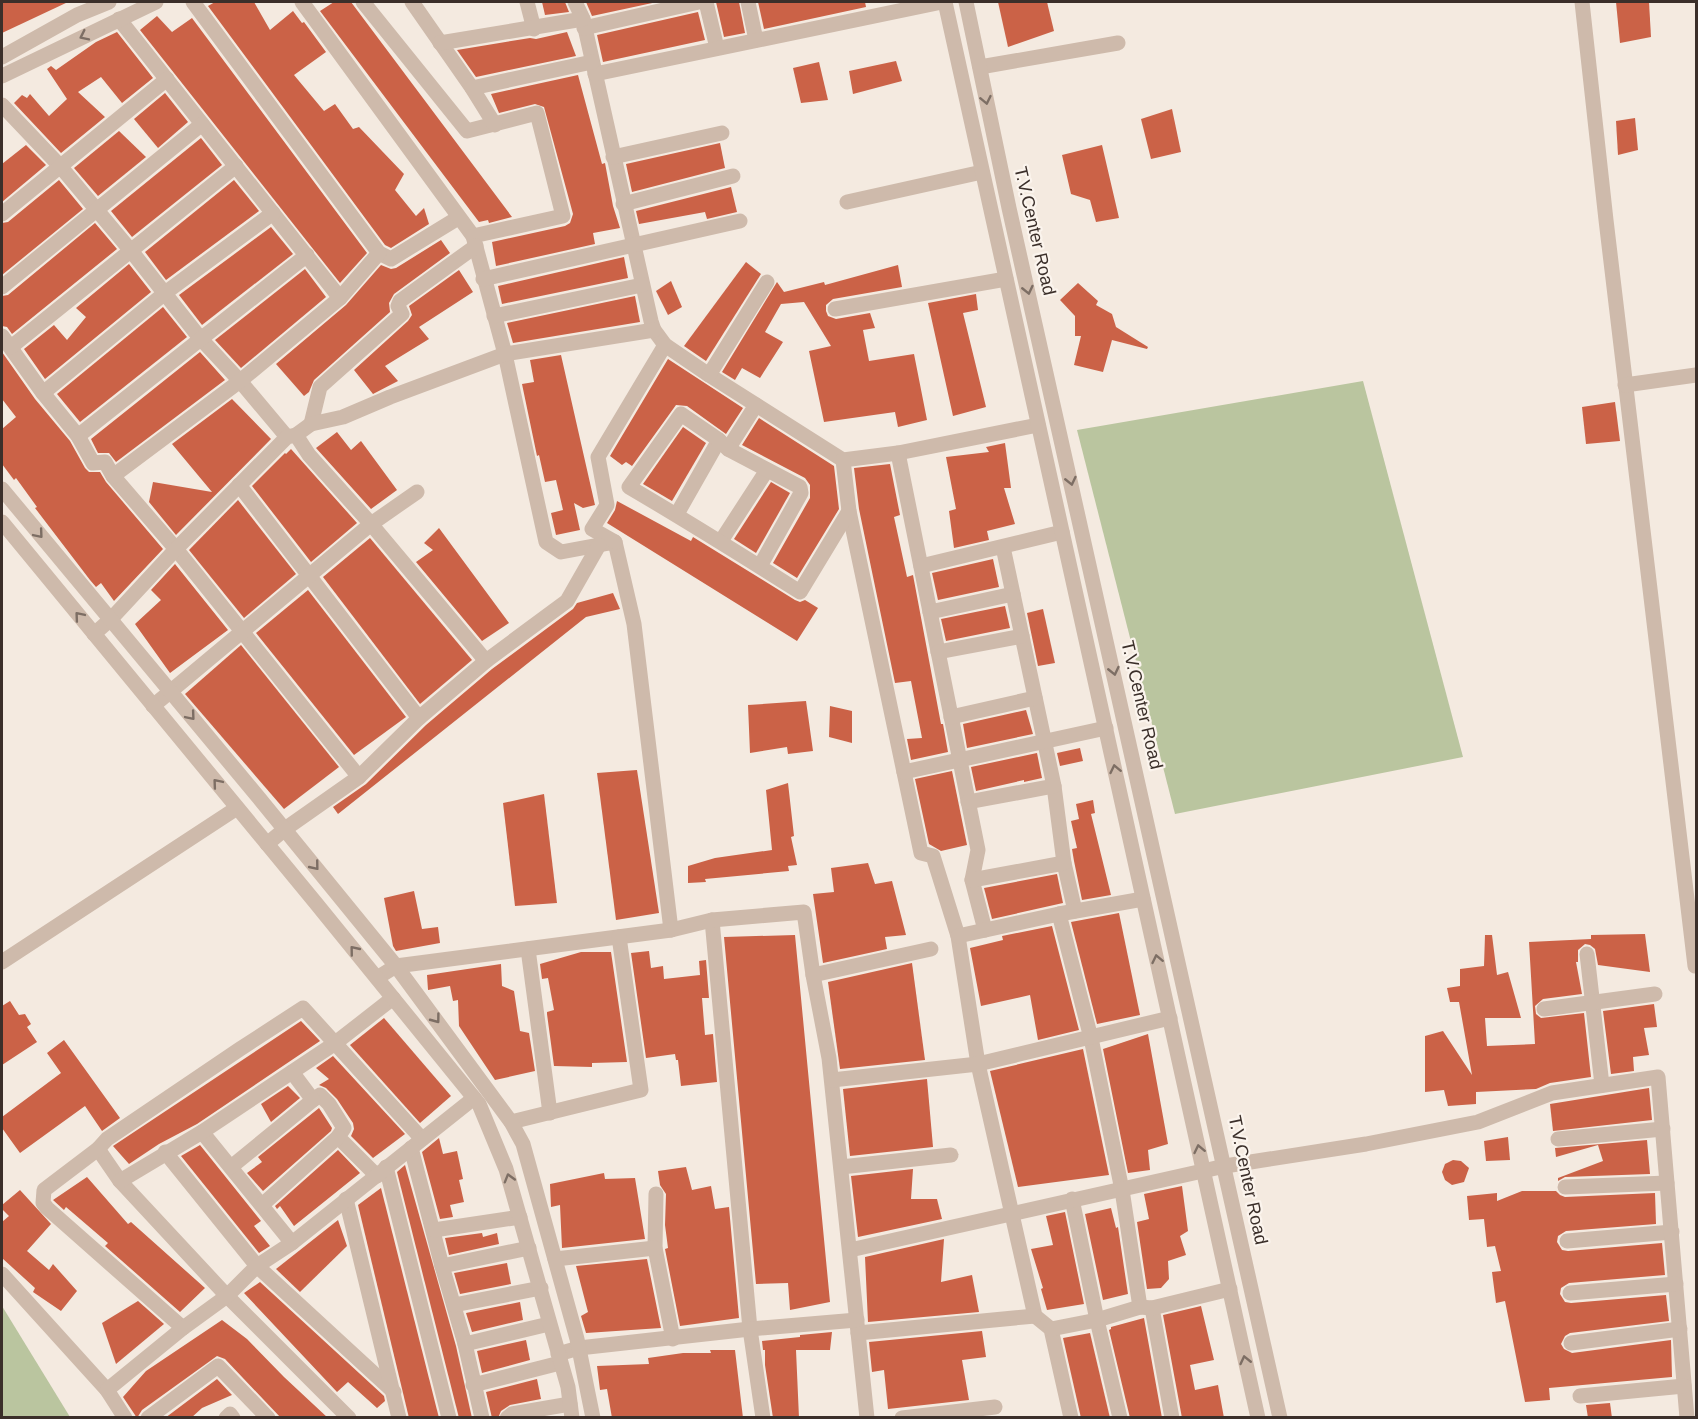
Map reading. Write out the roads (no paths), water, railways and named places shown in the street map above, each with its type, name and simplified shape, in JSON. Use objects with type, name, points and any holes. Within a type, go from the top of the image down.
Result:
[{"type":"street","points":[[2,57],[88,6],[109,2]]},
{"type":"street","points":[[2,76],[156,2]]},
{"type":"street","points":[[193,2],[379,253],[391,259],[458,218]]},
{"type":"street","points":[[311,424],[320,387],[402,314],[398,306],[400,301],[475,241],[563,216],[537,113],[467,131],[363,2]]},
{"type":"street","points":[[412,2],[472,87],[495,125]]},
{"type":"street","points":[[527,2],[534,29]]},
{"type":"street","points":[[575,2],[584,24],[642,285],[654,330],[665,345],[843,460],[898,453],[1038,425]]},
{"type":"street","points":[[440,44],[534,29],[584,24],[699,2]]},
{"type":"street","points":[[706,2],[717,48]]},
{"type":"street","points":[[748,2],[756,40]]},
{"type":"street","points":[[472,87],[717,48],[879,8],[943,2],[1258,1418]]},
{"type":"street","name":"T.V.Center Road","points":[[966,2],[1009,208],[1280,1418]]},
{"type":"street","points":[[1582,2],[1625,385],[1695,966]]},
{"type":"street","points":[[308,4],[475,241],[482,262],[483,279],[505,354],[546,542],[561,552],[615,542]]},
{"type":"street","points":[[119,19],[340,298]]},
{"type":"street","points":[[980,67],[1118,43]]},
{"type":"street","points":[[2,214],[167,79]]},
{"type":"street","points":[[2,105],[60,166],[200,338],[371,524],[486,661]]},
{"type":"street","points":[[2,287],[202,124]]},
{"type":"street","points":[[614,157],[722,133]]},
{"type":"street","points":[[236,166],[132,252],[6,341],[43,393],[78,436],[93,463],[105,462],[113,476],[176,549],[359,777]]},
{"type":"street","points":[[847,202],[982,172]]},
{"type":"street","points":[[623,204],[733,176]]},
{"type":"street","points":[[43,393],[165,293],[273,213]]},
{"type":"street","points":[[483,279],[740,222]]},
{"type":"street","points":[[113,476],[240,381],[340,298],[379,253]]},
{"type":"street","points":[[78,436],[307,255]]},
{"type":"street","points":[[836,309],[1006,279]]},
{"type":"street","points":[[709,375],[767,282]]},
{"type":"street","points":[[494,316],[642,285]]},
{"type":"street","points":[[94,634],[111,620],[239,485],[292,436],[311,424],[343,417],[505,354],[654,330]]},
{"type":"street","points":[[665,345],[598,457],[607,505],[592,528],[615,542],[634,624],[671,930]]},
{"type":"street","points":[[1625,385],[1696,375]]},
{"type":"street","points":[[676,514],[723,445],[756,405]]},
{"type":"street","points":[[760,566],[801,493],[800,487],[723,445],[681,414],[629,487],[721,541],[800,592],[849,511]]},
{"type":"street","points":[[898,453],[978,850],[972,880],[985,930]]},
{"type":"street","points":[[843,460],[849,511],[921,854],[933,856],[958,936],[978,1064],[1035,1316],[1051,1329],[1071,1418]]},
{"type":"street","points":[[721,541],[767,470]]},
{"type":"street","points":[[239,485],[419,718]]},
{"type":"street","points":[[2,489],[396,966],[511,1122],[523,1144],[555,1259],[579,1348],[592,1418]]},
{"type":"street","points":[[153,706],[308,575],[371,524],[417,492]]},
{"type":"street","points":[[2,522],[479,1104],[506,1168],[568,1387],[571,1411],[512,1414],[507,1418]]},
{"type":"street","points":[[921,566],[1062,532]]},
{"type":"street","points":[[267,844],[359,777],[419,718],[486,661],[567,601],[598,545]]},
{"type":"street","points":[[1003,547],[1054,786],[1064,863],[1075,911]]},
{"type":"street","points":[[930,612],[1013,594]]},
{"type":"street","points":[[938,652],[1022,636]]},
{"type":"street","points":[[951,717],[1035,698]]},
{"type":"street","points":[[904,772],[1106,728]]},
{"type":"street","points":[[968,802],[1054,786]]},
{"type":"street","points":[[2,962],[237,808]]},
{"type":"street","points":[[972,880],[1064,863]]},
{"type":"street","points":[[958,936],[1143,899]]},
{"type":"street","points":[[377,978],[396,966],[671,930],[712,920],[804,912],[832,1080],[867,1418]]},
{"type":"street","points":[[1059,914],[1091,1038],[1146,1307],[1172,1418]]},
{"type":"street","points":[[712,920],[750,1329],[764,1418]]},
{"type":"street","points":[[511,1122],[641,1090],[619,937]]},
{"type":"street","points":[[528,949],[550,1113]]},
{"type":"street","points":[[813,975],[931,949]]},
{"type":"street","points":[[1587,954],[1602,1085]]},
{"type":"street","points":[[1544,1009],[1655,994]]},
{"type":"street","points":[[120,1180],[202,1131],[334,1044],[393,998]]},
{"type":"street","points":[[183,1328],[43,1203],[44,1190],[98,1149],[107,1139],[303,1008],[416,1143],[442,1266],[465,1344],[482,1418]]},
{"type":"street","points":[[832,1080],[978,1064],[1170,1018]]},
{"type":"street","points":[[292,1072],[313,1100]]},
{"type":"street","points":[[850,1250],[1225,1166],[1366,1144],[1478,1122],[1552,1093],[1658,1077],[1687,1418]]},
{"type":"street","points":[[231,1167],[313,1100],[321,1095],[329,1104],[344,1128],[338,1137],[262,1205]]},
{"type":"street","points":[[107,1390],[183,1328],[227,1296],[257,1266],[292,1243],[474,1098]]},
{"type":"street","points":[[1558,1139],[1663,1129]]},
{"type":"street","points":[[202,1131],[292,1243]]},
{"type":"street","points":[[338,1137],[382,1172],[449,1418]]},
{"type":"street","points":[[98,1149],[120,1180],[227,1296],[349,1418]]},
{"type":"street","points":[[165,1152],[257,1266],[394,1392]]},
{"type":"street","points":[[841,1167],[951,1155]]},
{"type":"street","points":[[1565,1186],[1667,1183]]},
{"type":"street","points":[[656,1194],[655,1248],[674,1339]]},
{"type":"street","points":[[346,1199],[399,1418]]},
{"type":"street","points":[[1072,1199],[1120,1418]]},
{"type":"street","points":[[434,1230],[520,1217]]},
{"type":"street","points":[[1567,1241],[1671,1232]]},
{"type":"street","points":[[442,1266],[529,1248]]},
{"type":"street","points":[[555,1259],[655,1248]]},
{"type":"street","points":[[2,1274],[107,1390],[124,1418]]},
{"type":"street","points":[[1570,1293],[1676,1284]]},
{"type":"street","points":[[454,1305],[541,1288]]},
{"type":"street","points":[[1051,1329],[1230,1289]]},
{"type":"street","points":[[473,1384],[559,1358],[579,1348],[750,1329],[857,1327],[1035,1316]]},
{"type":"street","points":[[465,1344],[549,1324]]},
{"type":"street","points":[[1571,1343],[1680,1329]]},
{"type":"street","points":[[148,1418],[218,1366],[268,1418]]},
{"type":"street","points":[[1580,1396],[1684,1386]]},
{"type":"street","points":[[902,1418],[995,1407]]},
{"type":"street","points":[[226,1418],[230,1414],[232,1418]]}]
